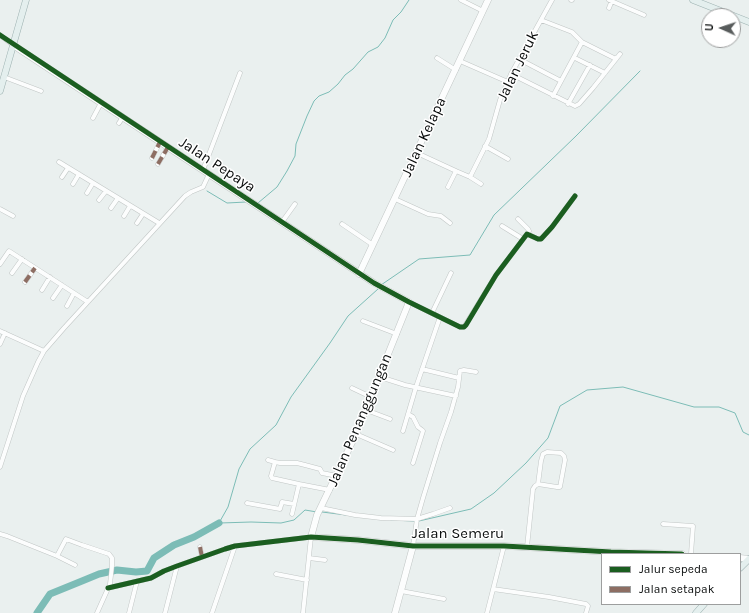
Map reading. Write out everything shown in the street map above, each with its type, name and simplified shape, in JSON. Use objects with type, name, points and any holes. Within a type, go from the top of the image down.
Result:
[{"type":"main road","points":[[0,92],[26,0]]},
{"type":"main road","points":[[693,0],[749,22]]},
{"type":"main road","points":[[741,567],[749,559]]},
{"type":"main road","points":[[696,613],[703,605]]},
{"type":"street","points":[[461,0],[484,11]]},
{"type":"street","name":"Jalan Kelapa","points":[[359,274],[488,0]]},
{"type":"street","name":"Jalan Jeruk","points":[[470,177],[489,139],[500,100],[511,74],[552,0]]},
{"type":"street","points":[[609,8],[611,0],[644,15]]},
{"type":"street","points":[[541,20],[572,32],[582,42],[616,59]]},
{"type":"street","points":[[0,36],[13,44]]},
{"type":"street","points":[[553,96],[582,42]]},
{"type":"street","name":"Jalan Pepaya","points":[[13,44],[101,103],[121,120],[168,147],[374,284],[409,302]]},
{"type":"street","points":[[511,74],[568,104],[577,106],[620,54]]},
{"type":"street","points":[[437,58],[456,70]]},
{"type":"street","points":[[574,58],[605,73]]},
{"type":"street","points":[[519,59],[561,81]]},
{"type":"street","points":[[460,61],[508,82]]},
{"type":"street","points":[[568,104],[590,65]]},
{"type":"street","points":[[203,170],[240,73]]},
{"type":"street","points":[[4,77],[41,91]]},
{"type":"street","points":[[93,118],[101,103]]},
{"type":"street","points":[[152,158],[160,142]]},
{"type":"street","points":[[485,146],[508,159]]},
{"type":"street","points":[[158,164],[168,147]]},
{"type":"street","points":[[417,153],[456,172],[470,177],[481,184]]},
{"type":"street","points":[[60,162],[159,223]]},
{"type":"street","points":[[62,177],[68,168]]},
{"type":"street","points":[[448,187],[456,172]]},
{"type":"street","points":[[73,184],[79,174]]},
{"type":"street","points":[[0,467],[23,396],[44,351],[186,195],[193,190],[203,187],[209,174]]},
{"type":"street","points":[[87,193],[93,183]]},
{"type":"street","points":[[99,200],[106,191]]},
{"type":"street","points":[[527,234],[541,239],[575,196]]},
{"type":"street","points":[[111,208],[118,198]]},
{"type":"street","points":[[395,199],[428,214],[441,216],[450,223]]},
{"type":"street","points":[[282,222],[295,204]]},
{"type":"street","points":[[124,216],[130,206]]},
{"type":"street","points":[[0,209],[13,216]]},
{"type":"street","points":[[137,223],[143,214]]},
{"type":"street","points":[[409,302],[460,327],[464,326],[496,276],[529,231],[518,219]]},
{"type":"street","points":[[342,224],[373,245]]},
{"type":"street","points":[[502,226],[523,239]]},
{"type":"street","points":[[0,264],[9,251],[88,302]]},
{"type":"street","points":[[12,273],[22,259]]},
{"type":"street","points":[[26,282],[35,268]]},
{"type":"street","points":[[432,313],[451,273]]},
{"type":"street","points":[[42,290],[50,277]]},
{"type":"street","points":[[53,298],[62,285]]},
{"type":"street","points":[[66,306],[74,293]]},
{"type":"street","name":"Jalan Penanggungan","points":[[310,537],[317,515],[337,476],[372,397],[409,302]]},
{"type":"street","points":[[403,431],[416,387],[440,317]]},
{"type":"street","points":[[363,321],[396,334]]},
{"type":"street","points":[[0,331],[44,351]]},
{"type":"street","points":[[0,344],[5,333]]},
{"type":"street","points":[[422,369],[459,378]]},
{"type":"street","points":[[395,613],[413,546],[417,520],[426,486],[456,396],[460,371],[476,372]]},
{"type":"street","points":[[380,377],[456,396]]},
{"type":"street","points":[[352,388],[372,397]]},
{"type":"street","points":[[366,410],[390,419]]},
{"type":"street","points":[[408,414],[414,417],[418,426],[423,430],[413,463]]},
{"type":"street","points":[[356,434],[394,450]]},
{"type":"street","points":[[527,547],[532,489],[538,484],[543,454],[547,452],[562,453],[565,460],[560,487],[538,484]]},
{"type":"street","points":[[268,460],[305,465],[320,469],[322,473],[337,476]]},
{"type":"street","points":[[274,462],[272,478],[330,490]]},
{"type":"street","points":[[292,514],[299,484]]},
{"type":"street","points":[[247,502],[279,509],[282,502],[294,504]]},
{"type":"street","points":[[321,508],[355,515],[417,520],[450,508]]},
{"type":"street","points":[[663,524],[693,526],[691,553]]},
{"type":"street","points":[[0,534],[57,556],[75,565]]},
{"type":"street","points":[[303,613],[310,537]]},
{"type":"street","name":"Jalan Semeru","points":[[108,588],[151,578],[177,566],[235,546],[310,537],[413,546],[504,546],[660,553]]},
{"type":"street","points":[[57,556],[66,539],[109,554],[111,557],[112,566],[111,575],[108,588],[97,613]]},
{"type":"street","points":[[212,613],[235,546]]},
{"type":"street","points":[[487,613],[504,546]]},
{"type":"street","points":[[200,547],[202,557]]},
{"type":"street","points":[[309,558],[325,560]]},
{"type":"street","points":[[165,613],[177,566]]},
{"type":"street","points":[[276,574],[307,580]]},
{"type":"street","points":[[129,613],[137,582]]},
{"type":"street","points":[[493,589],[586,604],[588,606],[586,613]]},
{"type":"street","points":[[401,591],[444,599]]},
{"type":"waterway","points":[[258,203],[277,187],[287,171],[295,156],[296,144],[314,101],[319,96],[329,92],[368,52],[378,47],[385,38],[393,20],[401,12],[409,0]]},
{"type":"waterway","points":[[381,285],[419,259],[470,255],[494,215],[576,136],[640,71]]},
{"type":"waterway","points":[[207,191],[227,203],[246,202]]},
{"type":"waterway","points":[[219,523],[228,507],[239,469],[250,449],[276,425],[291,397],[348,316],[378,289]]},
{"type":"waterway","points":[[419,521],[471,509],[494,493],[526,463],[548,438],[560,406],[587,390],[623,387],[694,407],[719,407],[735,413],[743,432],[749,435]]},
{"type":"waterway","points":[[220,523],[281,523],[294,520],[305,510],[317,512]]},
{"type":"waterway","points":[[322,512],[346,515]]},
{"type":"waterway","points":[[391,520],[414,521]]},
{"type":"waterway","points":[[37,613],[50,594],[99,574],[117,570],[136,572],[147,571],[154,558],[174,545],[194,537],[219,523]]},
{"type":"marked path","points":[[152,158],[160,142]]},
{"type":"marked path","points":[[158,164],[168,147]]},
{"type":"marked path","points":[[25,282],[35,268]]},
{"type":"marked path","points":[[200,547],[202,557]]},
{"type":"cycle path","points":[[0,35],[374,283],[460,327],[464,327],[466,325],[496,275],[527,234],[541,239],[575,196]]},
{"type":"cycle path","points":[[108,588],[151,578],[177,566],[235,546],[311,537],[413,546],[504,546],[646,553]]}]
